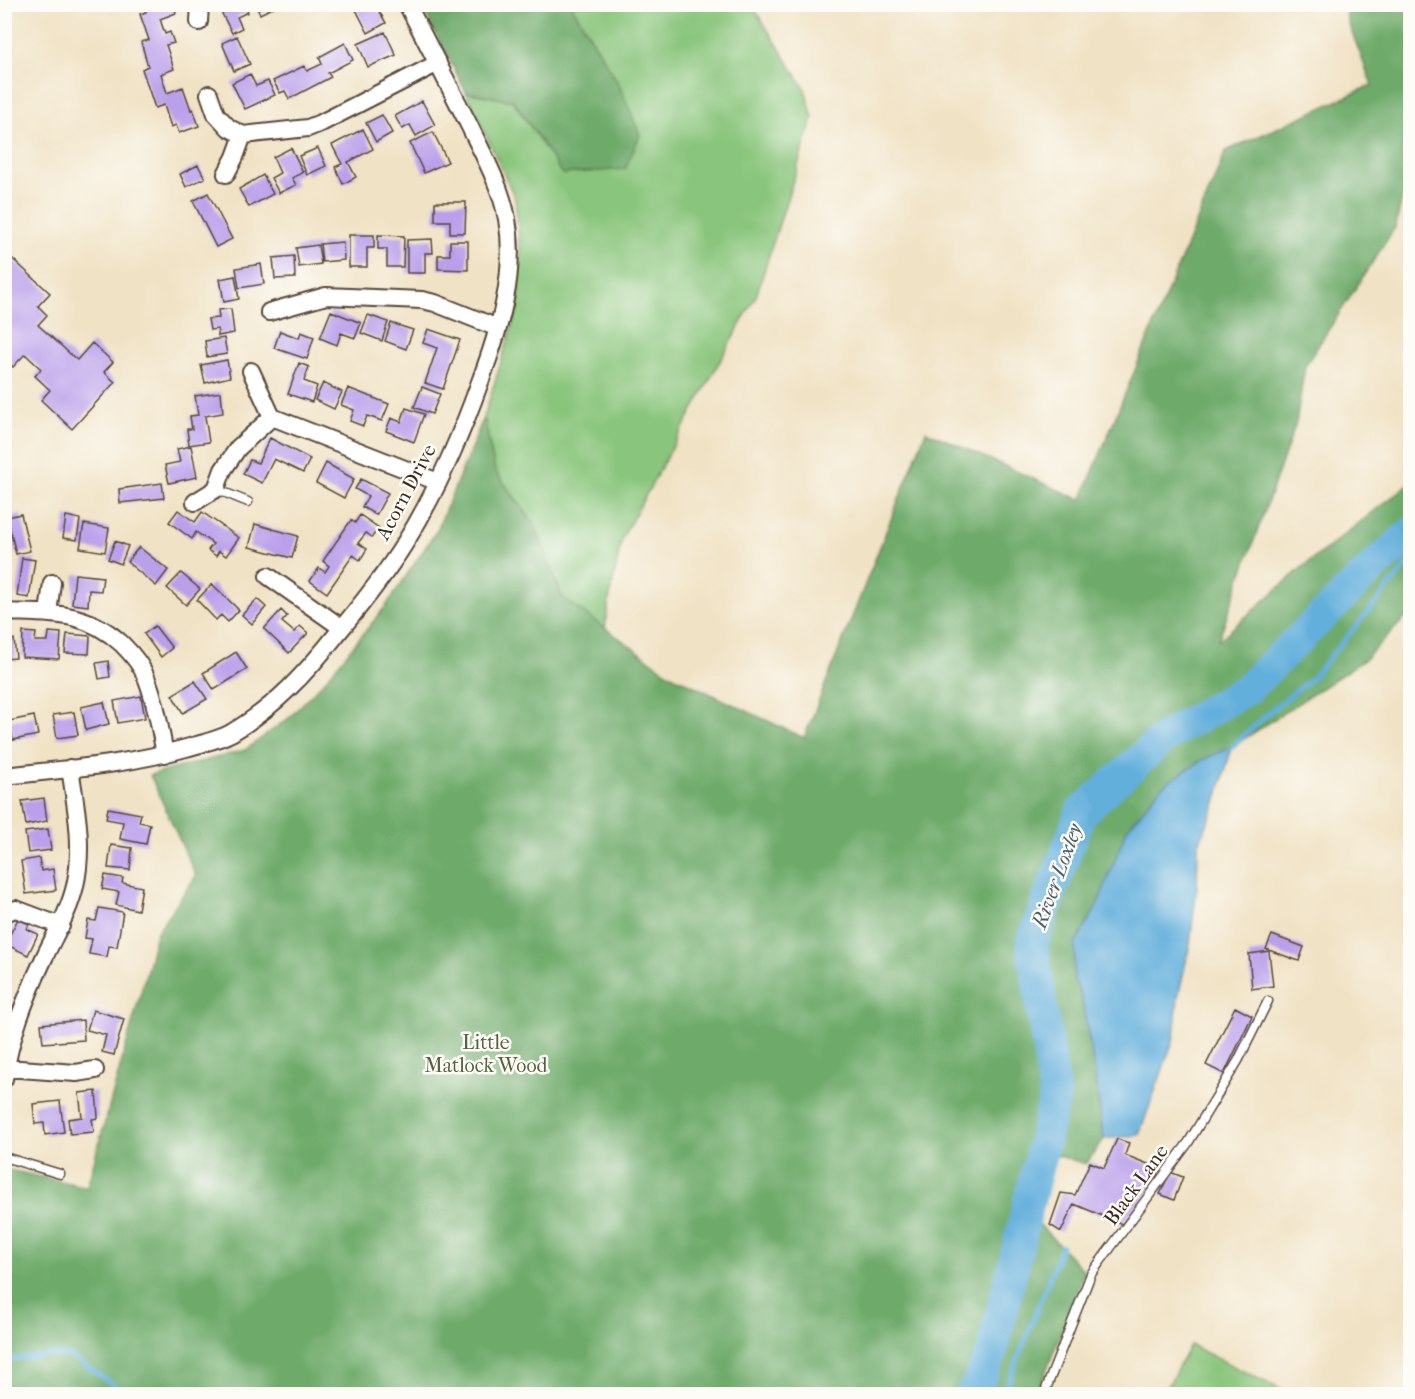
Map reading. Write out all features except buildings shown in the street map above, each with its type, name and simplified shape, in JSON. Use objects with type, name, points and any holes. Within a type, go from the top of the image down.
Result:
[{"type":"street","points":[[199,22],[200,4]]},
{"type":"street","name":"Acorn Drive","points":[[4,777],[165,754],[229,734],[258,715],[296,681],[342,628],[404,544],[438,482],[467,418],[498,328],[506,294],[509,267],[508,220],[502,197],[489,168],[407,4]]},
{"type":"street","points":[[209,94],[216,114],[229,128],[243,135],[308,128],[438,63]]},
{"type":"street","points":[[226,174],[243,135]]},
{"type":"street","points":[[269,312],[326,296],[422,300],[498,328]]},
{"type":"street","points":[[251,371],[272,417],[438,482]]},
{"type":"street","points":[[195,502],[216,489],[223,470],[238,448],[272,417]]},
{"type":"street","points":[[268,576],[342,628]]},
{"type":"street","points":[[48,613],[52,583]]},
{"type":"street","points":[[4,612],[66,615],[94,623],[113,636],[133,655],[146,676],[165,754]]},
{"type":"street","points":[[70,768],[79,831],[79,858],[75,886],[61,926],[23,1006],[12,1039],[5,1074],[76,1073],[95,1070]]},
{"type":"street","points":[[4,913],[16,909],[61,926]]},
{"type":"lane","points":[[216,489],[248,502]]},
{"type":"lane","name":"Black Lane","points":[[1044,1395],[1091,1275],[1188,1143],[1239,1061],[1268,1001]]},
{"type":"lane","points":[[4,1157],[60,1174]]},
{"type":"green space","points":[[421,5],[571,5],[619,84],[640,135],[625,169],[562,174],[514,101],[466,92]]},
{"type":"green space","points":[[571,5],[752,5],[805,89],[813,118],[756,296],[622,538],[605,629],[562,597],[534,524],[495,471],[484,417],[518,307],[521,259],[515,198],[466,92],[513,101],[562,173],[619,84]]},
{"type":"green space","name":"Little Matlock Wood","points":[[1344,5],[1404,5],[1410,23],[1410,160],[1396,226],[1305,366],[1296,423],[1218,641],[1299,570],[1410,483],[1410,613],[1364,660],[1232,747],[1204,759],[1096,908],[1075,945],[1074,980],[1081,994],[1104,1139],[1086,1164],[1055,1155],[1033,1218],[1085,1272],[1037,1394],[5,1394],[5,1169],[87,1187],[156,933],[196,876],[150,775],[245,750],[290,717],[327,678],[386,606],[437,530],[484,417],[495,471],[534,524],[562,597],[671,675],[804,738],[926,431],[1081,500],[1226,151],[1372,85],[1348,22]]},
{"type":"green space","points":[[1190,1345],[1290,1394],[1164,1394]]},
{"type":"water","points":[[1232,747],[1215,806],[1198,846],[1197,887],[1190,944],[1178,997],[1174,1038],[1139,1135],[1104,1139],[1081,994],[1074,980],[1075,945],[1096,908],[1127,829],[1162,786],[1204,759]]},
{"type":"waterway","name":"River Loxley","points":[[972,1394],[991,1355],[1055,1096],[1032,943],[1081,812],[1166,736],[1247,689],[1410,534]]},
{"type":"waterway","points":[[1232,747],[1273,709],[1312,678],[1410,562]]},
{"type":"waterway","points":[[1004,1394],[1062,1246]]},
{"type":"waterway","points":[[4,1360],[70,1355],[127,1394]]}]
